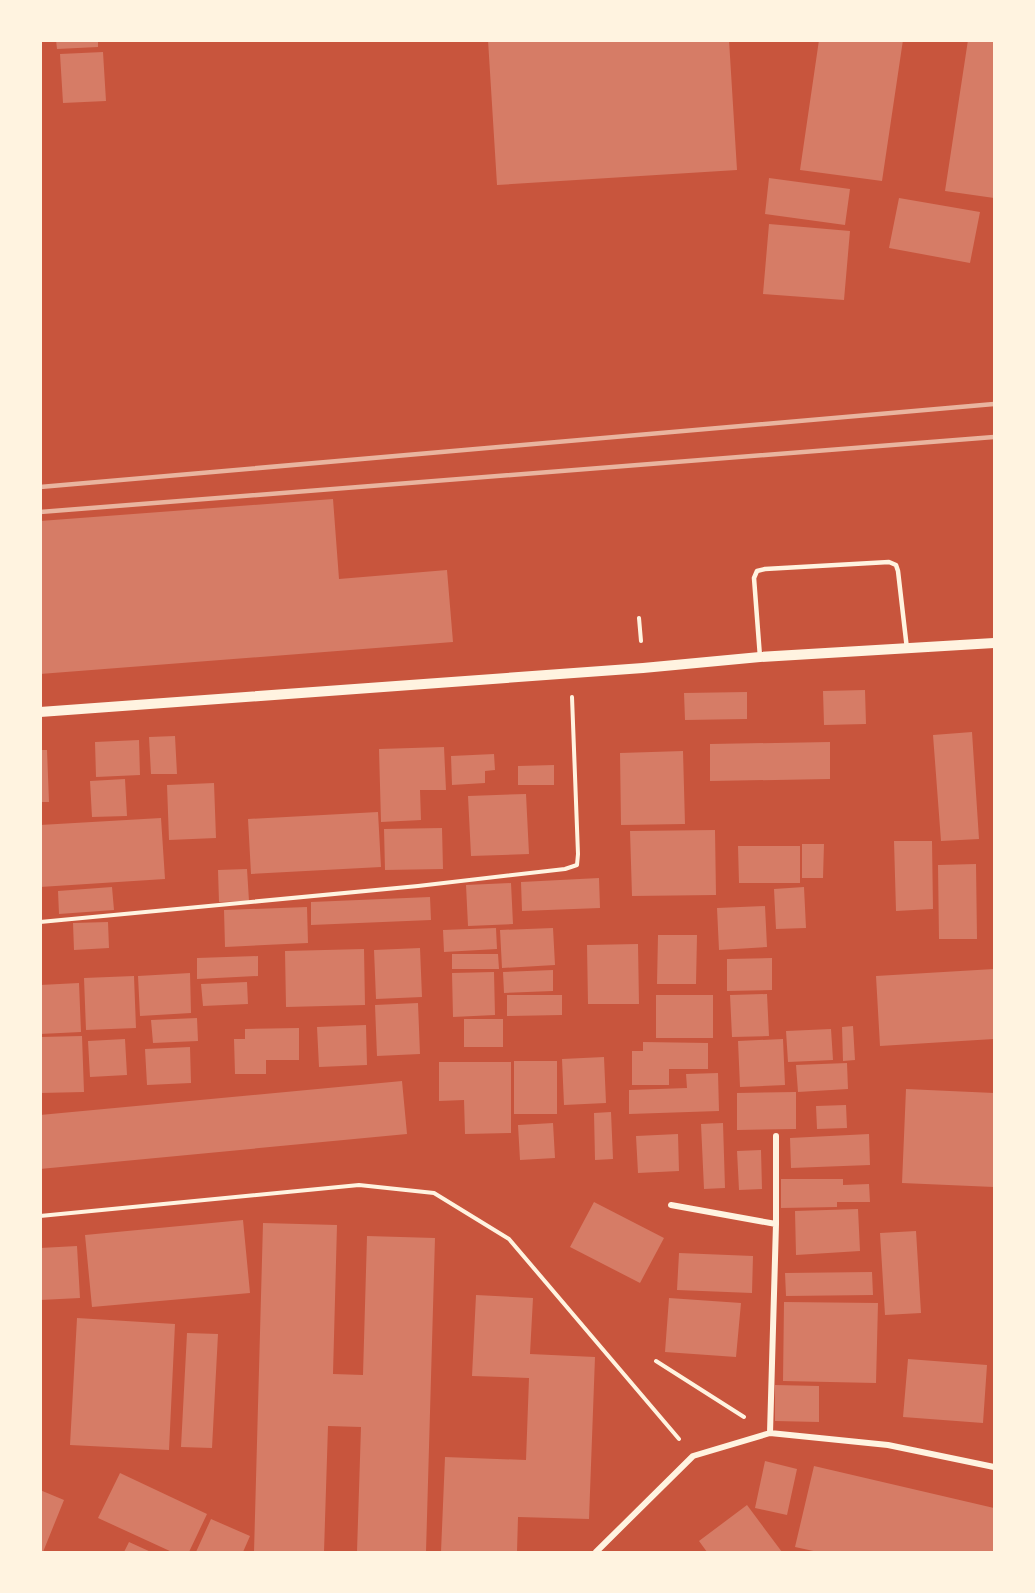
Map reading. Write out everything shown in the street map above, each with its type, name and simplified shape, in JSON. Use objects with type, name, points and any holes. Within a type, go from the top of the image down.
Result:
[{"type":"street","points":[[40,712],[759,657],[994,643]]},
{"type":"street","points":[[770,1433],[776,1136]]},
{"type":"street","points":[[671,1205],[776,1224]]},
{"type":"street","points":[[596,1552],[693,1456],[770,1433],[888,1445],[994,1467]]},
{"type":"lane","points":[[759,657],[754,578],[757,571],[878,562],[889,562],[896,565],[907,649]]},
{"type":"path","points":[[639,618],[641,641]]},
{"type":"path","points":[[40,922],[418,886],[577,865],[572,673]]},
{"type":"path","points":[[40,1216],[359,1185],[434,1193],[509,1239],[693,1456]]},
{"type":"path","points":[[656,1361],[770,1433]]},
{"type":"building","points":[[56,40],[98,40],[98,47],[57,49]]},
{"type":"building","points":[[488,40],[729,40],[737,170],[497,185]]},
{"type":"building","points":[[819,40],[903,40],[882,181],[800,170]]},
{"type":"building","points":[[968,40],[994,40],[994,198],[945,191]]},
{"type":"building","points":[[103,52],[106,101],[63,103],[60,54]]},
{"type":"building","points":[[769,178],[850,189],[845,225],[765,214]]},
{"type":"building","points":[[899,198],[980,212],[970,263],[889,248]]},
{"type":"building","points":[[769,224],[850,231],[844,300],[763,294]]},
{"type":"building","points":[[333,499],[339,579],[447,570],[453,642],[40,674],[40,521]]},
{"type":"building","points":[[865,690],[866,724],[824,725],[823,691]]},
{"type":"building","points":[[747,692],[747,719],[685,720],[684,693]]},
{"type":"building","points":[[972,732],[979,839],[941,841],[933,735]]},
{"type":"building","points":[[175,736],[177,774],[151,774],[149,737]]},
{"type":"building","points":[[139,740],[140,775],[96,777],[95,742]]},
{"type":"building","points":[[830,742],[830,779],[710,781],[710,744]]},
{"type":"building","points":[[444,747],[446,790],[420,790],[421,820],[381,822],[379,749]]},
{"type":"building","points":[[40,750],[47,750],[49,802],[40,802]]},
{"type":"building","points":[[683,751],[685,824],[621,825],[620,753]]},
{"type":"building","points":[[494,754],[495,770],[485,771],[485,783],[452,785],[451,756]]},
{"type":"building","points":[[554,765],[554,785],[518,785],[518,766]]},
{"type":"building","points":[[125,779],[127,816],[92,817],[90,781]]},
{"type":"building","points":[[214,783],[216,838],[169,840],[167,785]]},
{"type":"building","points":[[526,794],[529,854],[471,856],[468,796]]},
{"type":"building","points":[[378,812],[381,867],[251,874],[248,819]]},
{"type":"building","points":[[161,818],[165,879],[40,887],[40,825]]},
{"type":"building","points":[[442,828],[443,869],[385,870],[384,829]]},
{"type":"building","points":[[715,830],[716,895],[632,896],[630,831]]},
{"type":"building","points":[[894,841],[932,841],[933,909],[896,911]]},
{"type":"building","points":[[802,844],[824,844],[823,878],[802,878]]},
{"type":"building","points":[[738,846],[800,846],[800,883],[739,883]]},
{"type":"building","points":[[976,864],[977,939],[939,939],[938,865]]},
{"type":"building","points":[[247,869],[249,901],[219,902],[218,870]]},
{"type":"building","points":[[599,878],[600,908],[522,911],[521,882]]},
{"type":"building","points":[[511,883],[513,924],[468,926],[466,885]]},
{"type":"building","points":[[112,887],[114,910],[59,914],[58,891]]},
{"type":"building","points":[[804,887],[806,928],[776,929],[774,889]]},
{"type":"building","points":[[430,897],[431,920],[311,925],[311,902]]},
{"type":"building","points":[[765,906],[767,947],[719,950],[717,908]]},
{"type":"building","points":[[307,907],[308,943],[225,947],[224,910]]},
{"type":"building","points":[[108,922],[109,948],[74,950],[73,923]]},
{"type":"building","points":[[496,928],[497,949],[444,952],[443,930]]},
{"type":"building","points":[[553,928],[555,965],[502,968],[500,930]]},
{"type":"building","points":[[658,935],[697,935],[696,984],[657,984]]},
{"type":"building","points":[[638,944],[639,1004],[588,1004],[587,945]]},
{"type":"building","points":[[420,948],[422,997],[376,999],[374,950]]},
{"type":"building","points":[[364,949],[365,1005],[286,1007],[285,951]]},
{"type":"building","points":[[452,954],[498,954],[499,969],[452,969]]},
{"type":"building","points":[[258,956],[258,976],[197,979],[197,958]]},
{"type":"building","points":[[772,958],[772,990],[727,991],[727,959]]},
{"type":"building","points":[[994,969],[994,1039],[880,1046],[876,976]]},
{"type":"building","points":[[553,970],[553,991],[504,993],[503,972]]},
{"type":"building","points":[[494,972],[495,1015],[453,1017],[452,973]]},
{"type":"building","points":[[190,973],[191,1013],[140,1016],[138,976]]},
{"type":"building","points":[[134,976],[136,1028],[86,1030],[84,978]]},
{"type":"building","points":[[247,982],[248,1004],[203,1006],[201,984]]},
{"type":"building","points":[[79,983],[81,1032],[40,1034],[40,985]]},
{"type":"building","points":[[767,994],[769,1036],[732,1037],[730,995]]},
{"type":"building","points":[[507,995],[562,995],[562,1015],[507,1016]]},
{"type":"building","points":[[656,995],[713,995],[713,1038],[656,1038]]},
{"type":"building","points":[[418,1003],[420,1054],[377,1056],[375,1005]]},
{"type":"building","points":[[197,1018],[198,1041],[153,1043],[151,1020]]},
{"type":"building","points":[[464,1019],[503,1019],[503,1047],[464,1047]]},
{"type":"building","points":[[366,1025],[367,1065],[319,1067],[317,1027]]},
{"type":"building","points":[[853,1026],[855,1060],[843,1061],[842,1027]]},
{"type":"building","points":[[299,1028],[299,1060],[266,1060],[266,1074],[235,1074],[234,1039],[245,1039],[245,1029]]},
{"type":"building","points":[[831,1029],[833,1060],[788,1062],[786,1031]]},
{"type":"building","points":[[82,1036],[84,1092],[40,1093],[40,1037]]},
{"type":"building","points":[[125,1039],[127,1075],[90,1077],[88,1041]]},
{"type":"building","points":[[783,1039],[785,1085],[740,1087],[738,1041]]},
{"type":"building","points":[[643,1042],[708,1043],[708,1069],[669,1069],[669,1085],[632,1085],[632,1051],[643,1051]]},
{"type":"building","points":[[190,1047],[191,1083],[147,1085],[145,1049]]},
{"type":"building","points":[[604,1057],[606,1103],[564,1105],[562,1059]]},
{"type":"building","points":[[514,1061],[557,1061],[557,1114],[514,1114]]},
{"type":"building","points":[[439,1062],[511,1062],[511,1133],[465,1134],[464,1100],[439,1101]]},
{"type":"building","points":[[847,1063],[848,1089],[798,1092],[796,1065]]},
{"type":"building","points":[[718,1073],[719,1111],[629,1114],[629,1090],[687,1088],[686,1074]]},
{"type":"building","points":[[402,1081],[407,1134],[40,1169],[40,1115]]},
{"type":"building","points":[[906,1089],[994,1093],[994,1187],[902,1183]]},
{"type":"building","points":[[796,1092],[796,1129],[737,1130],[737,1093]]},
{"type":"building","points":[[846,1105],[847,1128],[817,1129],[816,1106]]},
{"type":"building","points":[[611,1112],[613,1159],[595,1160],[594,1113]]},
{"type":"building","points":[[553,1123],[555,1158],[520,1160],[518,1125]]},
{"type":"building","points":[[723,1123],[725,1188],[704,1189],[701,1124]]},
{"type":"building","points":[[678,1134],[679,1171],[638,1173],[636,1136]]},
{"type":"building","points":[[869,1134],[870,1165],[791,1168],[790,1138]]},
{"type":"building","points":[[761,1150],[762,1189],[739,1190],[737,1151]]},
{"type":"building","points":[[781,1179],[843,1179],[843,1185],[869,1184],[870,1202],[837,1202],[837,1207],[781,1208]]},
{"type":"building","points":[[594,1202],[664,1238],[640,1283],[570,1247]]},
{"type":"building","points":[[858,1209],[860,1251],[796,1255],[795,1211]]},
{"type":"building","points":[[243,1220],[250,1293],[92,1307],[85,1235]]},
{"type":"building","points":[[263,1223],[337,1225],[333,1374],[363,1375],[367,1236],[435,1238],[426,1552],[357,1552],[361,1427],[328,1426],[324,1552],[254,1552]]},
{"type":"building","points":[[916,1231],[921,1313],[885,1315],[880,1233]]},
{"type":"building","points":[[77,1246],[80,1298],[40,1300],[40,1248]]},
{"type":"building","points":[[679,1253],[753,1256],[752,1293],[677,1290]]},
{"type":"building","points":[[872,1272],[873,1295],[786,1296],[785,1273]]},
{"type":"building","points":[[476,1295],[533,1298],[530,1354],[595,1357],[589,1519],[518,1517],[517,1552],[441,1552],[445,1457],[526,1460],[529,1378],[472,1376]]},
{"type":"building","points":[[669,1298],[741,1303],[736,1357],[665,1352]]},
{"type":"building","points":[[784,1302],[878,1303],[876,1383],[783,1381]]},
{"type":"building","points":[[77,1318],[175,1324],[169,1450],[70,1445]]},
{"type":"building","points":[[187,1333],[218,1334],[212,1448],[181,1447]]},
{"type":"building","points":[[908,1359],[987,1365],[983,1423],[903,1417]]},
{"type":"building","points":[[775,1385],[819,1386],[819,1422],[775,1421]]},
{"type":"building","points":[[765,1461],[797,1469],[787,1515],[755,1508]]},
{"type":"building","points":[[814,1466],[994,1508],[994,1552],[818,1552],[795,1547]]},
{"type":"building","points":[[120,1473],[207,1514],[189,1552],[172,1552],[98,1518]]},
{"type":"building","points":[[40,1490],[64,1500],[43,1552],[40,1552]]},
{"type":"building","points":[[747,1505],[782,1552],[707,1552],[699,1541]]},
{"type":"building","points":[[211,1519],[250,1536],[243,1552],[196,1552]]},
{"type":"building","points":[[129,1542],[151,1552],[124,1552]]},
{"type":"railway","points":[[40,487],[994,404]]},
{"type":"railway","points":[[40,512],[994,437]]}]
